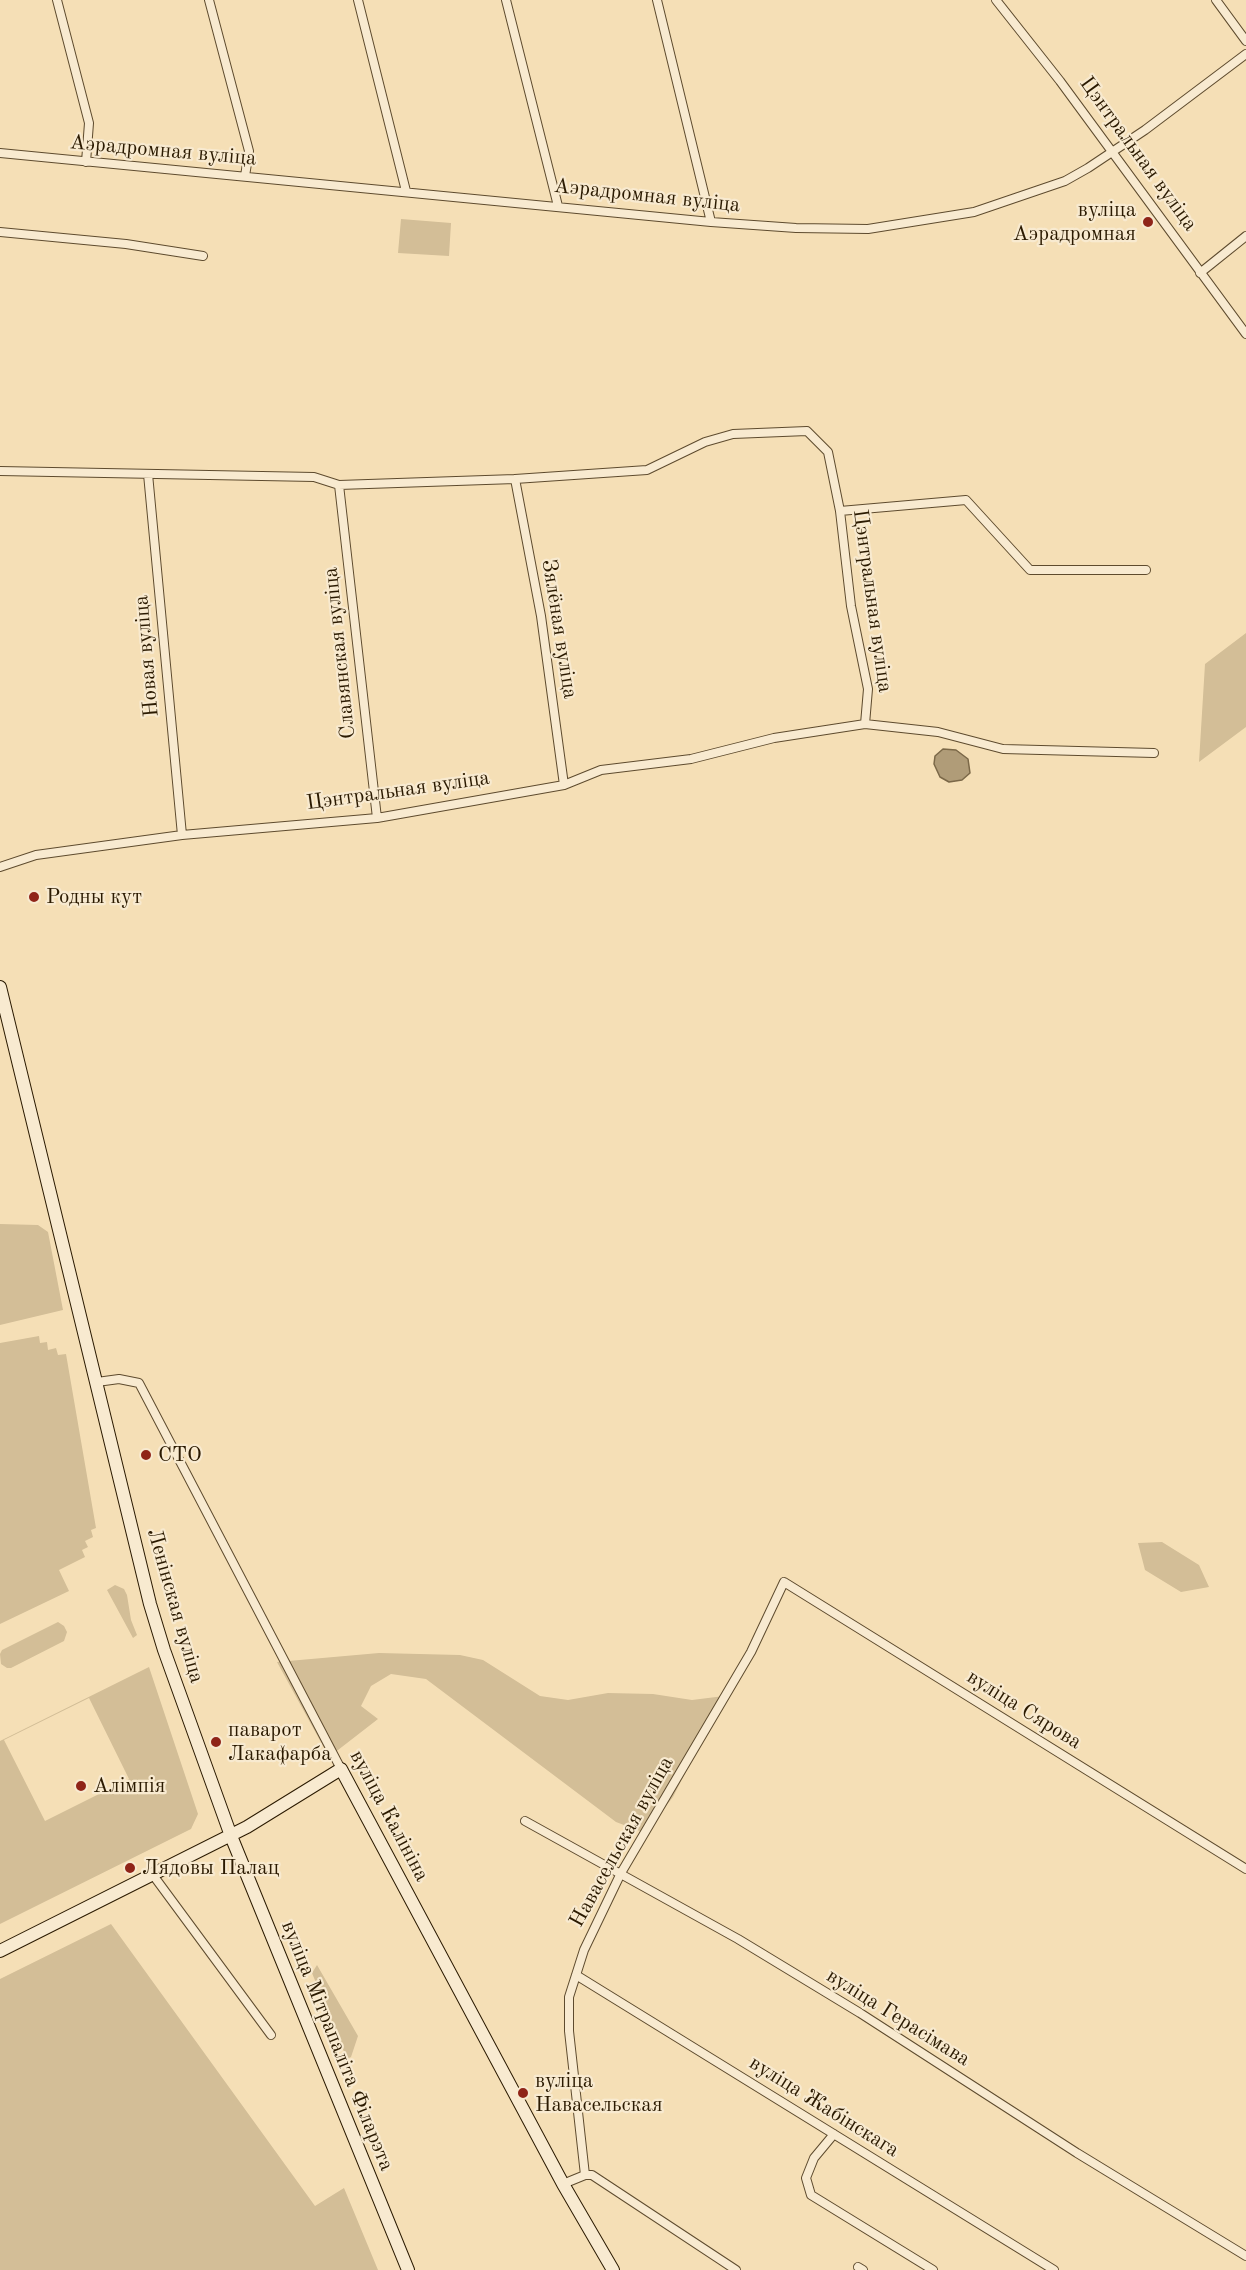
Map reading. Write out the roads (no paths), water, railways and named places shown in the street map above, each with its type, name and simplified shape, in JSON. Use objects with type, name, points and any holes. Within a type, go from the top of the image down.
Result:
[{"type":"main road","name":"Ленінская вуліца","points":[[0,987],[153,1613],[164,1650],[231,1836]]},
{"type":"main road","points":[[0,1951],[231,1836],[341,1769]]},
{"type":"main road","name":"вуліца Калініна","points":[[341,1769],[562,2184],[613,2270]]},
{"type":"main road","name":"вуліца Мітрапаліта Філарэта","points":[[231,1836],[408,2270]]},
{"type":"street","points":[[57,0],[89,123],[86,162]]},
{"type":"street","points":[[210,0],[249,151],[246,176]]},
{"type":"street","points":[[358,0],[406,191]]},
{"type":"street","points":[[506,0],[558,206]]},
{"type":"street","points":[[657,0],[711,222]]},
{"type":"street","name":"Цэнтральная вуліца","points":[[996,0],[1060,81],[1246,334]]},
{"type":"street","points":[[1216,0],[1246,41]]},
{"type":"street","name":"Аэрадромная вуліца","points":[[0,153],[711,222],[796,228],[868,229],[974,212],[1065,181],[1145,130],[1246,54]]},
{"type":"street","points":[[0,232],[126,244],[203,256]]},
{"type":"street","points":[[1200,273],[1246,236]]},
{"type":"street","name":"Цэнтральная вуліца","points":[[0,471],[314,477],[339,484],[515,479],[647,470],[705,442],[733,434],[807,431],[828,452],[840,510],[851,606],[868,689],[864,724],[774,738],[691,759],[601,770],[564,785],[376,818],[182,835],[36,855],[0,867]]},
{"type":"street","name":"Новая вуліца","points":[[148,474],[182,835]]},
{"type":"street","name":"Зялёная вуліца","points":[[515,479],[541,616],[564,785]]},
{"type":"street","name":"Славянская вуліца","points":[[339,484],[376,818]]},
{"type":"street","points":[[840,510],[966,500],[1030,570],[1146,570]]},
{"type":"street","points":[[864,724],[938,732],[1003,749],[1154,753]]},
{"type":"street","name":"вуліца Калініна","points":[[97,1382],[119,1378],[139,1383],[341,1769]]},
{"type":"street","name":"вуліца Сярова","points":[[784,1582],[1246,1869]]},
{"type":"street","name":"Навасельская вуліца","points":[[585,2175],[568,2031],[569,1997],[584,1950],[621,1873],[751,1652],[784,1582]]},
{"type":"street","name":"вуліца Герасімава","points":[[525,1821],[621,1873],[860,2013],[1077,2153],[1246,2256]]},
{"type":"street","points":[[153,1875],[271,2035]]},
{"type":"street","name":"вуліца Жабінскага","points":[[576,1975],[1054,2270]]},
{"type":"street","points":[[834,2134],[814,2158],[806,2178],[812,2195],[933,2270]]},
{"type":"street","points":[[562,2184],[585,2175],[592,2175],[736,2270]]},
{"type":"place","name":"вуліца Аэрадромная","points":[[1148,222]]},
{"type":"place","name":"Родны кут","points":[[34,897]]},
{"type":"place","name":"СТО","points":[[146,1455]]},
{"type":"place","name":"паварот Лакафарба","points":[[216,1742]]},
{"type":"place","name":"Алімпія","points":[[81,1786]]},
{"type":"place","name":"Лядовы Палац","points":[[130,1868]]},
{"type":"place","name":"вуліца Навасельская","points":[[523,2093]]}]
